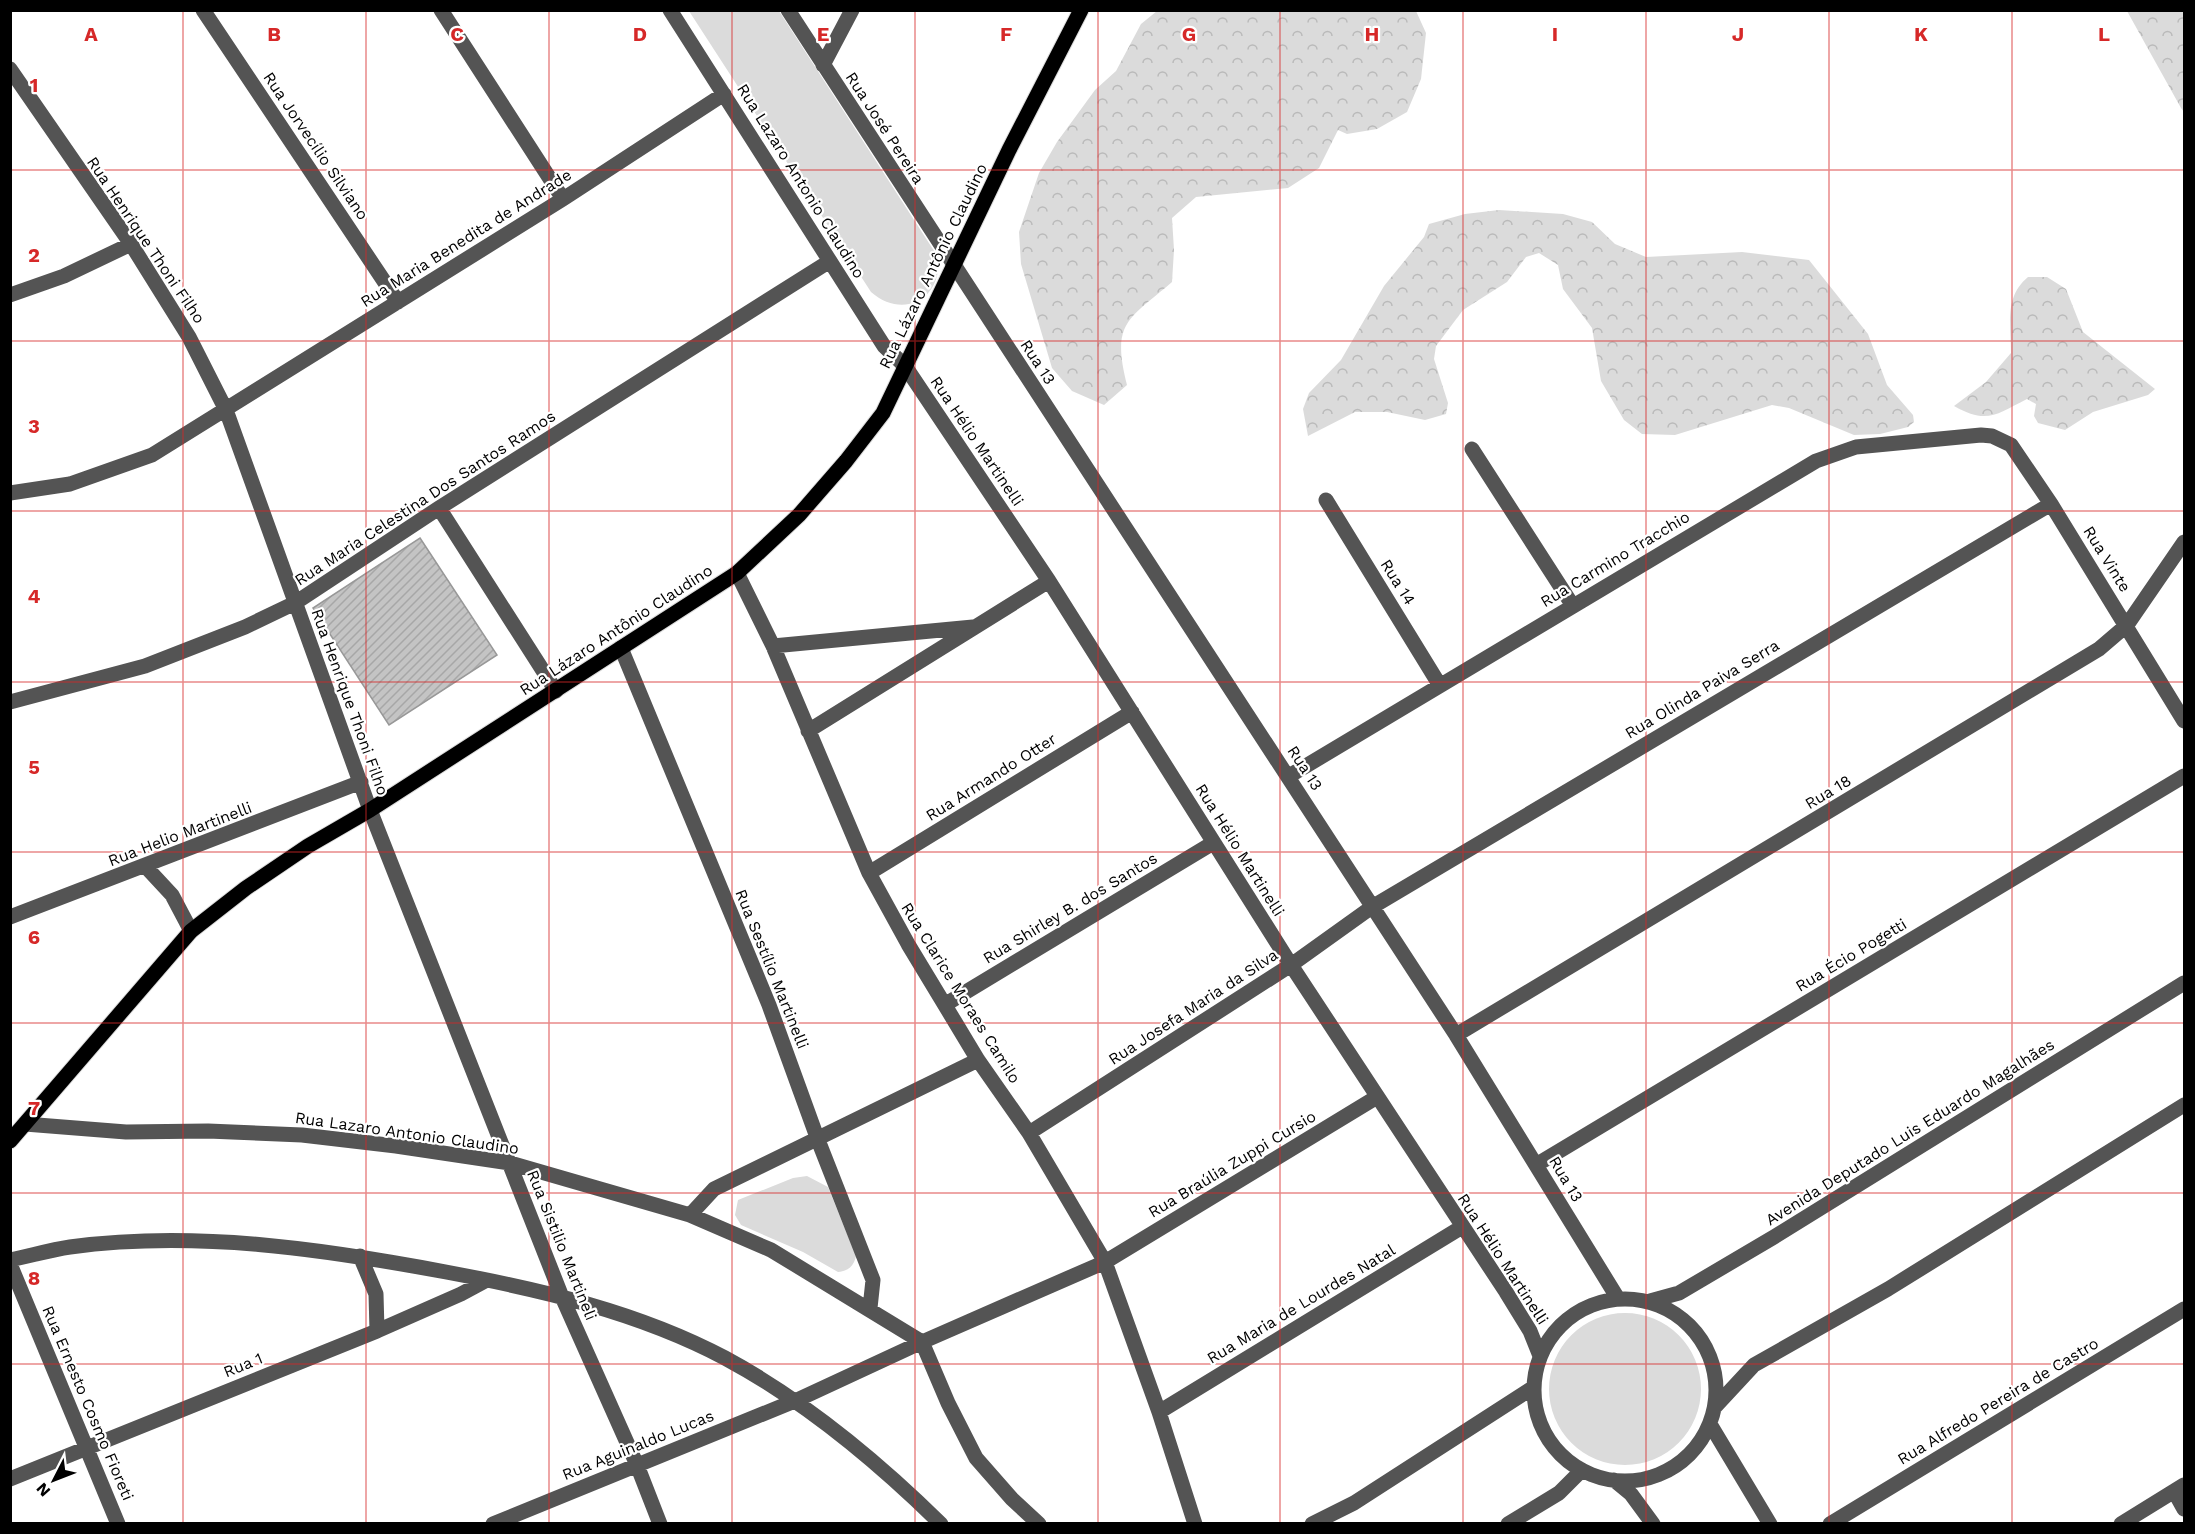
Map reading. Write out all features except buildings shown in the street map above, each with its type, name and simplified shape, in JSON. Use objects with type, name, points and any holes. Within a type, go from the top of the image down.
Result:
[{"type":"main road","name":"Rua Lázaro Antônio Claudino","points":[[10,1142],[191,931],[246,888],[308,846],[370,810],[737,573],[798,515],[846,461],[882,413],[953,265],[1081,10]]},
{"type":"street","name":"Rua Jorvecílio Silviano","points":[[203,10],[398,302]]},
{"type":"street","points":[[441,10],[563,200]]},
{"type":"street","name":"Rua Lazaro Antonio Claudino","points":[[670,10],[884,346],[905,366]]},
{"type":"street","name":"Rua José Pereira","points":[[788,10],[953,265]]},
{"type":"street","points":[[823,65],[852,10]]},
{"type":"street","name":"Rua Henrique Thoni Filho","points":[[10,69],[131,244],[189,337],[226,410],[370,810]]},
{"type":"street","name":"Rua Maria Benedita de Andrade","points":[[10,493],[70,484],[152,455],[563,200],[724,94]]},
{"type":"street","points":[[10,295],[64,276],[131,244]]},
{"type":"street","name":"Rua Maria Celestina Dos Santos Ramos","points":[[10,702],[145,666],[245,627],[295,603],[440,508],[830,261]]},
{"type":"street","name":"Rua 13","points":[[953,265],[1456,1035],[1617,1297]]},
{"type":"street","name":"Rua Hélio Martinelli","points":[[905,366],[1049,581],[1291,966],[1530,1331],[1540,1356]]},
{"type":"street","name":"Rua Carmino Tracchio","points":[[1288,776],[1816,461],[1856,447],[1981,435]]},
{"type":"street","name":"Rua Vinte","points":[[1981,435],[1992,436],[2011,445],[2127,625],[2184,722]]},
{"type":"street","points":[[1472,449],[1573,606]]},
{"type":"street","name":"Rua 14","points":[[1326,500],[1439,684]]},
{"type":"street","name":"Rua Olinda Paiva Serra","points":[[1372,907],[2051,504]]},
{"type":"street","points":[[440,508],[556,691]]},
{"type":"street","name":"Rua 18","points":[[1456,1035],[2099,649],[2127,625],[2184,542]]},
{"type":"street","name":"Rua Clarice Moraes Camilo","points":[[737,573],[773,646],[869,873],[908,944],[978,1060],[1029,1133],[1105,1262],[1160,1412],[1196,1524]]},
{"type":"street","points":[[808,731],[1049,581]]},
{"type":"street","points":[[773,646],[976,627]]},
{"type":"street","name":"Rua Sestílio Martinelli","points":[[621,648],[769,1005],[818,1140],[873,1280],[870,1308]]},
{"type":"street","name":"Rua Armando Otter","points":[[869,873],[1132,712]]},
{"type":"street","name":"Rua Écio Pogetti","points":[[1536,1165],[2184,776]]},
{"type":"street","name":"Rua Helio Martinelli","points":[[10,917],[146,867],[361,782]]},
{"type":"street","name":"Rua Sistilio Martineli","points":[[370,810],[562,1297],[637,1464],[660,1524]]},
{"type":"street","name":"Rua Shirley B. dos Santos","points":[[946,1004],[1213,843]]},
{"type":"street","points":[[146,867],[172,895],[191,931]]},
{"type":"street","name":"Rua Josefa Maria da Silva","points":[[1029,1133],[1291,966],[1372,907]]},
{"type":"street","name":"Avenida Deputado Luis Eduardo Magalhães","points":[[1650,1302],[1679,1293],[1774,1237],[2184,983]]},
{"type":"street","points":[[690,1215],[714,1189],[978,1060]]},
{"type":"street","name":"Rua Braúlia Zuppi Cursio","points":[[1105,1262],[1377,1097]]},
{"type":"street","points":[[1715,1407],[1754,1365],[1888,1289],[2184,1105]]},
{"type":"street","name":"Rua Lazaro Antonio Claudino","points":[[25,1124],[126,1132],[208,1131],[302,1135],[510,1163],[690,1215],[771,1250],[870,1308],[922,1342]]},
{"type":"street","name":"Rua Maria de Lourdes Natal","points":[[1160,1412],[1462,1227]]},
{"type":"street","points":[[10,1262],[69,1247],[189,1240],[360,1256],[562,1297],[639,1320],[724,1358],[797,1400],[906,1490],[941,1524]]},
{"type":"street","points":[[360,1256],[376,1294],[377,1330]]},
{"type":"street","name":"Rua Ernesto Cosmo Fioreti","points":[[10,1262],[118,1524]]},
{"type":"street","points":[[797,1400],[922,1342],[1105,1262]]},
{"type":"street","name":"Rua 1","points":[[10,1479],[377,1330],[487,1280]]},
{"type":"street","points":[[1617,1297],[1650,1302],[1680,1317],[1702,1342],[1715,1374],[1715,1407],[1710,1424],[1697,1446],[1680,1464],[1649,1478],[1614,1480],[1582,1470],[1561,1455],[1545,1434],[1539,1419],[1534,1387],[1540,1356],[1547,1341],[1569,1317],[1591,1305],[1617,1297]]},
{"type":"street","name":"Rua Alfredo Pereira de Castro","points":[[1830,1524],[2184,1309]]},
{"type":"street","points":[[922,1342],[975,1458],[1012,1499],[1039,1524]]},
{"type":"street","points":[[1311,1524],[1354,1503],[1534,1387]]},
{"type":"street","name":"Rua Aguinaldo Lucas","points":[[493,1524],[797,1400]]},
{"type":"street","points":[[1710,1424],[1770,1524]]},
{"type":"street","points":[[1508,1524],[1559,1493],[1582,1470]]},
{"type":"street","points":[[1614,1480],[1631,1494],[1653,1524]]},
{"type":"street","points":[[2121,1524],[2179,1488],[2184,1509]]},
{"type":"green space","points":[[689,11],[779,11],[938,257],[938,272],[927,294],[918,301],[896,304],[883,300],[871,292]]},
{"type":"green space","points":[[1157,11],[1416,11],[1426,33],[1421,79],[1407,112],[1377,129],[1347,134],[1338,130],[1319,168],[1288,188],[1196,197],[1172,218],[1174,250],[1172,282],[1144,305],[1127,324],[1121,348],[1127,385],[1104,405],[1072,391],[1052,368],[1021,264],[1019,232],[1039,173],[1057,142],[1095,90],[1116,71],[1141,24]]},
{"type":"green space","points":[[2127,11],[2184,11],[2184,112],[2181,108]]},
{"type":"green space","points":[[1499,210],[1563,214],[1592,222],[1615,244],[1646,257],[1742,252],[1809,260],[1868,334],[1887,385],[1913,415],[1914,422],[1908,427],[1880,434],[1854,435],[1789,408],[1772,405],[1675,435],[1642,434],[1624,420],[1601,381],[1592,328],[1563,289],[1558,265],[1539,253],[1526,257],[1507,282],[1463,310],[1436,346],[1434,359],[1448,403],[1446,414],[1425,420],[1387,412],[1355,412],[1308,436],[1303,409],[1309,393],[1341,360],[1384,286],[1424,237],[1429,224],[1465,214]]},
{"type":"green space","points":[[2028,277],[2047,277],[2066,289],[2083,332],[2155,389],[2148,395],[2093,412],[2065,430],[2038,423],[2034,416],[2036,404],[2027,399],[1999,413],[1984,416],[1965,412],[1954,406],[1986,382],[2011,353],[2012,302],[2020,285]]},
{"type":"green space","points":[[807,1176],[828,1187],[856,1256],[852,1265],[845,1270],[838,1272],[803,1252],[741,1225],[735,1215],[738,1200],[793,1178]]},
{"type":"green space","points":[[1625,1313],[1640,1314],[1654,1319],[1679,1335],[1695,1360],[1700,1374],[1700,1404],[1695,1418],[1679,1443],[1654,1459],[1640,1464],[1625,1465],[1610,1464],[1596,1459],[1571,1443],[1555,1418],[1550,1404],[1549,1389],[1550,1374],[1555,1360],[1571,1335],[1596,1319],[1610,1314]]}]
